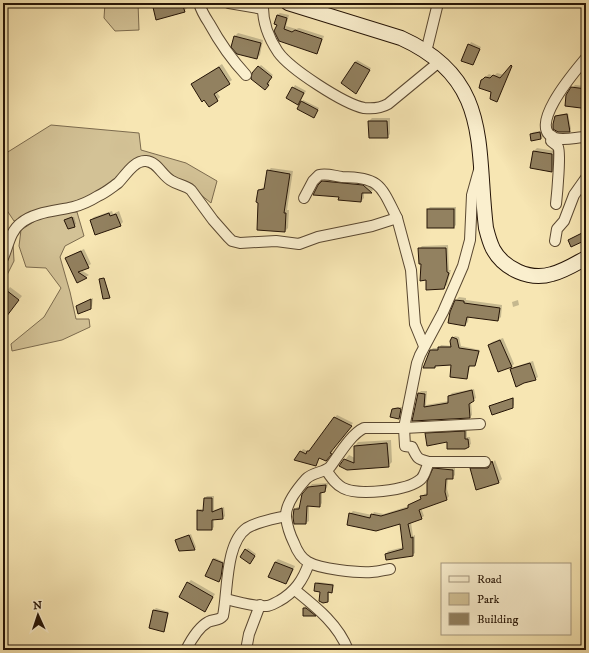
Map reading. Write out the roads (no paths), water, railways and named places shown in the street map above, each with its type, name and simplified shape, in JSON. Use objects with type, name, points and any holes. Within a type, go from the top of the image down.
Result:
[{"type":"main road","points":[[288,3],[389,34],[411,43],[426,52],[448,70],[464,91],[470,103],[476,125],[485,216],[489,239],[500,258],[508,265],[524,274],[542,276],[551,275],[562,271],[586,258]]},
{"type":"street","points":[[200,3],[202,12],[225,51],[246,75]]},
{"type":"street","points":[[229,3],[263,6],[267,30],[282,56],[294,67],[330,92],[360,107],[376,108],[388,104],[439,62]]},
{"type":"street","points":[[426,52],[438,3]]},
{"type":"street","points":[[586,58],[564,86],[550,110],[546,126],[549,134],[560,139],[586,137]]},
{"type":"street","points":[[552,136],[551,141],[559,147],[560,154],[556,204]]},
{"type":"street","points":[[3,258],[11,236],[22,222],[42,214],[79,205],[106,192],[136,164],[141,162],[151,162],[173,182],[186,186],[191,190],[216,224],[228,237],[236,242],[276,241],[299,244],[318,237],[372,226],[397,218]]},
{"type":"street","points":[[481,166],[472,195],[471,230],[467,254],[443,312],[420,355],[415,369],[404,428],[405,446],[412,447],[416,457],[429,462],[485,462]]},
{"type":"street","points":[[304,198],[313,181],[319,174],[369,179],[381,188],[397,218],[411,270],[415,324],[424,346]]},
{"type":"street","points":[[555,241],[557,229],[564,221],[574,195],[586,178]]},
{"type":"street","points":[[390,569],[371,572],[354,571],[309,563],[297,551],[286,516],[289,505],[294,496],[306,479],[314,473],[326,470],[342,452],[349,441],[360,430],[369,427],[404,428],[480,424]]},
{"type":"street","points":[[326,470],[333,480],[341,487],[348,490],[367,492],[394,489],[415,483],[421,479],[429,462]]},
{"type":"street","points":[[186,650],[201,628],[208,622],[222,619],[232,554],[235,543],[240,535],[255,524],[286,516]]},
{"type":"street","points":[[226,599],[267,606],[277,602],[295,590],[301,583],[309,563]]},
{"type":"street","points":[[295,590],[330,620],[340,633],[348,650]]},
{"type":"street","points":[[246,650],[249,634],[260,605]]}]
